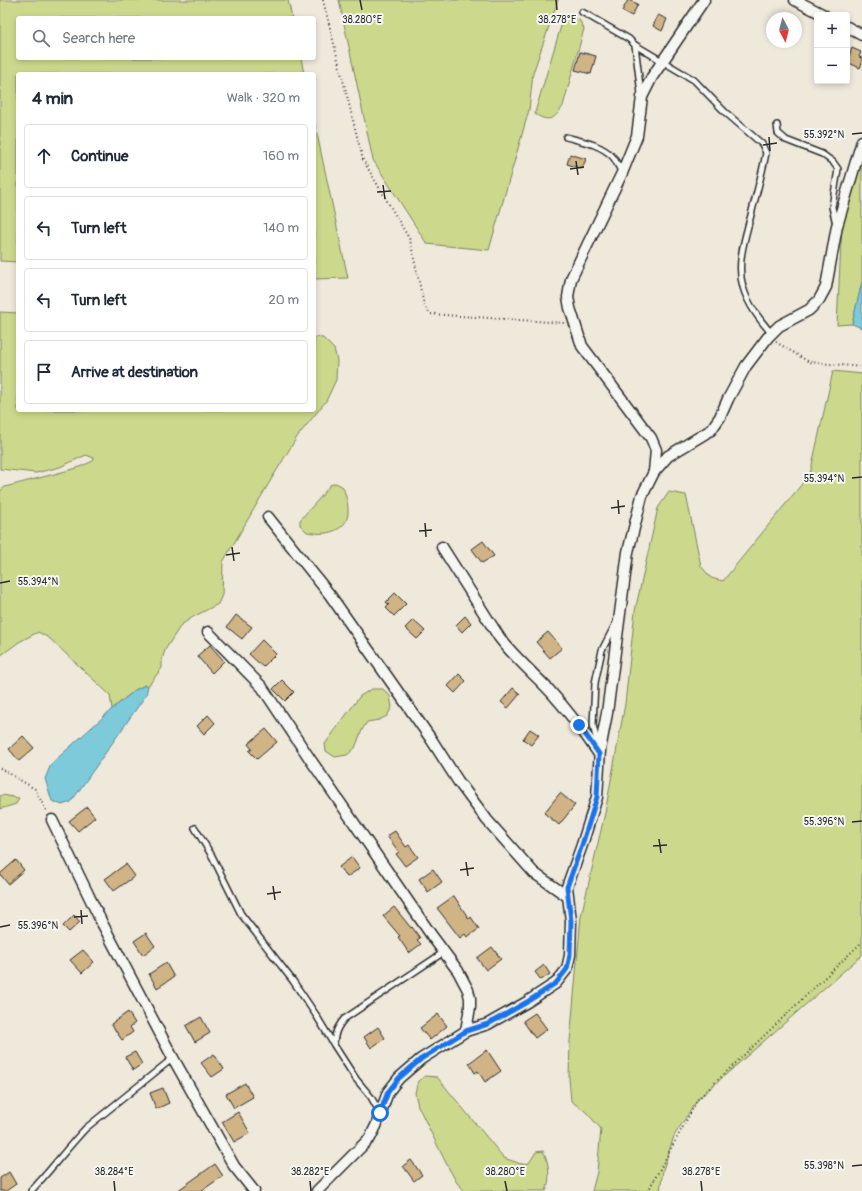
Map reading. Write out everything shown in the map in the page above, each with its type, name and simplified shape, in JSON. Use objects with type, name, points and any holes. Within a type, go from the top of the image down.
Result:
[{"type":"street","points":[[654,472],[656,450],[651,438],[582,346],[568,297],[571,279],[622,173],[637,136],[642,97],[652,77],[704,0]]},
{"type":"street","points":[[795,0],[818,12]]},
{"type":"street","points":[[850,29],[862,35]]},
{"type":"street","points":[[322,1187],[370,1138],[376,1126],[388,1092],[399,1078],[421,1059],[466,1031],[488,1024],[527,1002],[556,983],[567,969],[570,955],[571,921],[567,887],[597,797],[599,752],[607,713],[628,552],[642,496],[654,472],[668,456],[711,430],[746,366],[779,326],[809,310],[819,300],[826,288],[836,226],[862,141]]},
{"type":"street","points":[[268,517],[330,596],[431,738],[442,755],[449,770],[483,814],[534,873],[567,896]]},
{"type":"street","points":[[442,547],[508,649],[550,692],[579,725],[599,752]]},
{"type":"street","points":[[208,632],[262,687],[432,936],[458,971],[468,990],[470,998],[466,1031]]},
{"type":"street","points":[[52,820],[102,923],[173,1058],[234,1166],[254,1191]]},
{"type":"lane","points":[[582,12],[629,39],[635,45],[694,80],[725,112],[762,144],[766,153],[743,247],[740,271],[742,287],[749,303],[770,336]]},
{"type":"lane","points":[[635,45],[642,97]]},
{"type":"lane","points":[[777,125],[778,133],[786,140],[822,154],[833,162],[838,169],[832,207],[836,226]]},
{"type":"lane","points":[[566,137],[594,145],[604,150],[613,157],[622,173]]},
{"type":"lane","points":[[599,752],[594,725],[595,683],[602,650],[619,616]]},
{"type":"lane","points":[[195,828],[212,856],[241,914],[293,981],[316,1015],[334,1046],[371,1097],[380,1113]]},
{"type":"lane","points":[[334,1046],[334,1034],[344,1019],[444,952]]},
{"type":"lane","points":[[31,1191],[53,1168],[86,1128],[173,1058]]},
{"type":"path","points":[[323,0],[363,160],[410,240],[424,305],[430,314],[575,324]]},
{"type":"path","points":[[770,336],[809,362],[862,367]]},
{"type":"path","points":[[0,768],[35,789],[52,820]]},
{"type":"path","points":[[648,1191],[698,1099],[862,942]]},
{"type":"green space","points":[[0,0],[288,0],[292,16],[16,16],[16,60],[301,60],[304,72],[16,72],[16,262],[0,261]]},
{"type":"green space","points":[[339,0],[558,0],[533,73],[529,110],[489,250],[427,244],[373,160]]},
{"type":"green space","points":[[570,15],[580,21],[584,29],[563,106],[554,117],[548,119],[540,117],[535,114],[536,109],[564,16]]},
{"type":"green space","points":[[316,129],[348,278],[316,279]]},
{"type":"green space","points":[[862,155],[862,282],[852,324],[837,325],[843,203]]},
{"type":"green space","points":[[0,312],[16,313],[16,412],[316,412],[316,337],[323,338],[334,349],[337,360],[336,380],[326,401],[297,437],[223,562],[222,595],[218,604],[181,625],[165,650],[162,660],[162,668],[148,686],[145,685],[135,690],[112,709],[110,695],[49,638],[38,632],[19,642],[0,656],[0,491],[5,487],[77,468],[93,461],[94,458],[86,455],[60,467],[36,473],[0,469]]},
{"type":"green space","points":[[833,371],[862,374],[862,955],[698,1099],[674,1136],[663,1170],[660,1191],[592,1191],[597,1172],[601,1129],[586,1112],[571,1101],[569,1078],[570,1041],[581,916],[605,813],[625,704],[635,611],[658,508],[669,492],[686,495],[701,566],[711,578],[723,581],[810,474]]},
{"type":"green space","points":[[336,483],[343,487],[347,502],[348,516],[346,522],[341,527],[326,533],[307,532],[300,525],[300,520],[330,485]]},
{"type":"green space","points":[[372,689],[383,689],[390,696],[392,707],[387,716],[379,720],[367,722],[355,748],[347,755],[335,757],[326,751],[325,744],[360,696]]},
{"type":"green space","points":[[2,795],[19,798],[16,804],[0,809],[0,796]]},
{"type":"green space","points":[[425,1076],[437,1077],[504,1158],[521,1164],[529,1163],[536,1152],[543,1151],[547,1160],[549,1171],[548,1187],[546,1191],[465,1191],[457,1183],[447,1165],[418,1106],[415,1093],[418,1081]]},
{"type":"water","points":[[862,282],[862,328],[852,324]]},
{"type":"water","points":[[145,685],[148,686],[146,695],[71,802],[62,805],[52,801],[45,779],[51,764],[112,709],[135,690]]},
{"type":"building","points":[[628,0],[638,4],[632,16],[622,11]]},
{"type":"building","points":[[658,15],[667,19],[662,31],[653,26]]},
{"type":"building","points":[[852,48],[861,52],[859,57],[862,58],[862,63],[860,68],[850,63],[850,54]]},
{"type":"building","points":[[580,52],[596,56],[591,74],[575,70]]},
{"type":"building","points":[[570,154],[586,159],[582,169],[567,164]]},
{"type":"building","points":[[483,541],[494,556],[482,563],[472,549]]},
{"type":"building","points":[[395,593],[406,604],[394,616],[386,608],[389,605],[386,602]]},
{"type":"building","points":[[236,615],[252,627],[242,639],[227,627]]},
{"type":"building","points":[[465,616],[471,623],[462,632],[456,625]]},
{"type":"building","points":[[413,620],[425,631],[417,639],[405,628]]},
{"type":"building","points":[[548,632],[562,648],[550,658],[536,642]]},
{"type":"building","points":[[262,640],[276,654],[263,667],[249,654]]},
{"type":"building","points":[[210,645],[224,661],[212,673],[197,656]]},
{"type":"building","points":[[459,674],[466,681],[455,693],[448,686]]},
{"type":"building","points":[[282,680],[294,692],[285,701],[273,689]]},
{"type":"building","points":[[513,688],[520,694],[508,708],[501,702]]},
{"type":"building","points":[[208,715],[215,723],[204,734],[197,726]]},
{"type":"building","points":[[266,729],[277,742],[257,759],[249,751],[252,749],[248,744]]},
{"type":"building","points":[[530,729],[539,735],[531,745],[523,739]]},
{"type":"building","points":[[23,736],[34,748],[19,761],[9,749]]},
{"type":"building","points":[[560,793],[575,805],[559,825],[544,813]]},
{"type":"building","points":[[87,807],[95,817],[78,831],[69,821]]},
{"type":"building","points":[[395,831],[406,847],[409,845],[418,857],[405,866],[396,854],[399,852],[387,836]]},
{"type":"building","points":[[352,857],[360,868],[347,877],[339,867]]},
{"type":"building","points":[[16,860],[24,870],[8,884],[0,874]]},
{"type":"building","points":[[126,864],[135,876],[114,891],[105,879]]},
{"type":"building","points":[[433,869],[442,882],[428,892],[419,879]]},
{"type":"building","points":[[454,896],[469,919],[471,917],[479,929],[467,937],[465,934],[460,938],[437,908]]},
{"type":"building","points":[[394,907],[420,938],[417,940],[421,944],[409,953],[398,937],[400,936],[383,916]]},
{"type":"building","points":[[74,915],[80,922],[69,932],[63,926]]},
{"type":"building","points":[[146,933],[155,946],[143,955],[134,941]]},
{"type":"building","points":[[492,947],[501,959],[486,970],[477,958]]},
{"type":"building","points":[[83,950],[94,962],[82,973],[70,960]]},
{"type":"building","points":[[166,963],[174,977],[157,988],[149,974]]},
{"type":"building","points":[[544,965],[550,974],[541,980],[535,972]]},
{"type":"building","points":[[128,1012],[135,1023],[130,1027],[133,1032],[122,1040],[111,1024]]},
{"type":"building","points":[[535,1013],[547,1029],[535,1038],[523,1021]]},
{"type":"building","points":[[438,1014],[447,1026],[430,1040],[420,1028]]},
{"type":"building","points":[[201,1017],[210,1033],[195,1042],[186,1026]]},
{"type":"building","points":[[378,1027],[385,1038],[371,1048],[364,1037]]},
{"type":"building","points":[[487,1050],[501,1071],[485,1082],[478,1071],[475,1073],[469,1063]]},
{"type":"building","points":[[135,1052],[142,1064],[133,1070],[125,1057]]},
{"type":"building","points":[[214,1054],[224,1069],[212,1077],[201,1063]]},
{"type":"building","points":[[245,1083],[253,1097],[234,1108],[226,1094]]},
{"type":"building","points":[[163,1088],[169,1103],[156,1109],[150,1093]]},
{"type":"building","points":[[238,1112],[250,1133],[234,1142],[222,1122]]},
{"type":"building","points":[[411,1160],[422,1175],[414,1181],[403,1166]]},
{"type":"building","points":[[215,1164],[223,1176],[201,1191],[177,1191]]},
{"type":"building","points":[[9,1172],[16,1184],[6,1191],[0,1191],[0,1178]]},
{"type":"route","points":[[380,1113],[388,1092],[399,1078],[421,1059],[466,1031],[488,1024],[527,1002],[556,983],[567,969],[570,955],[571,921],[567,887],[597,797],[599,754],[579,725]]}]
